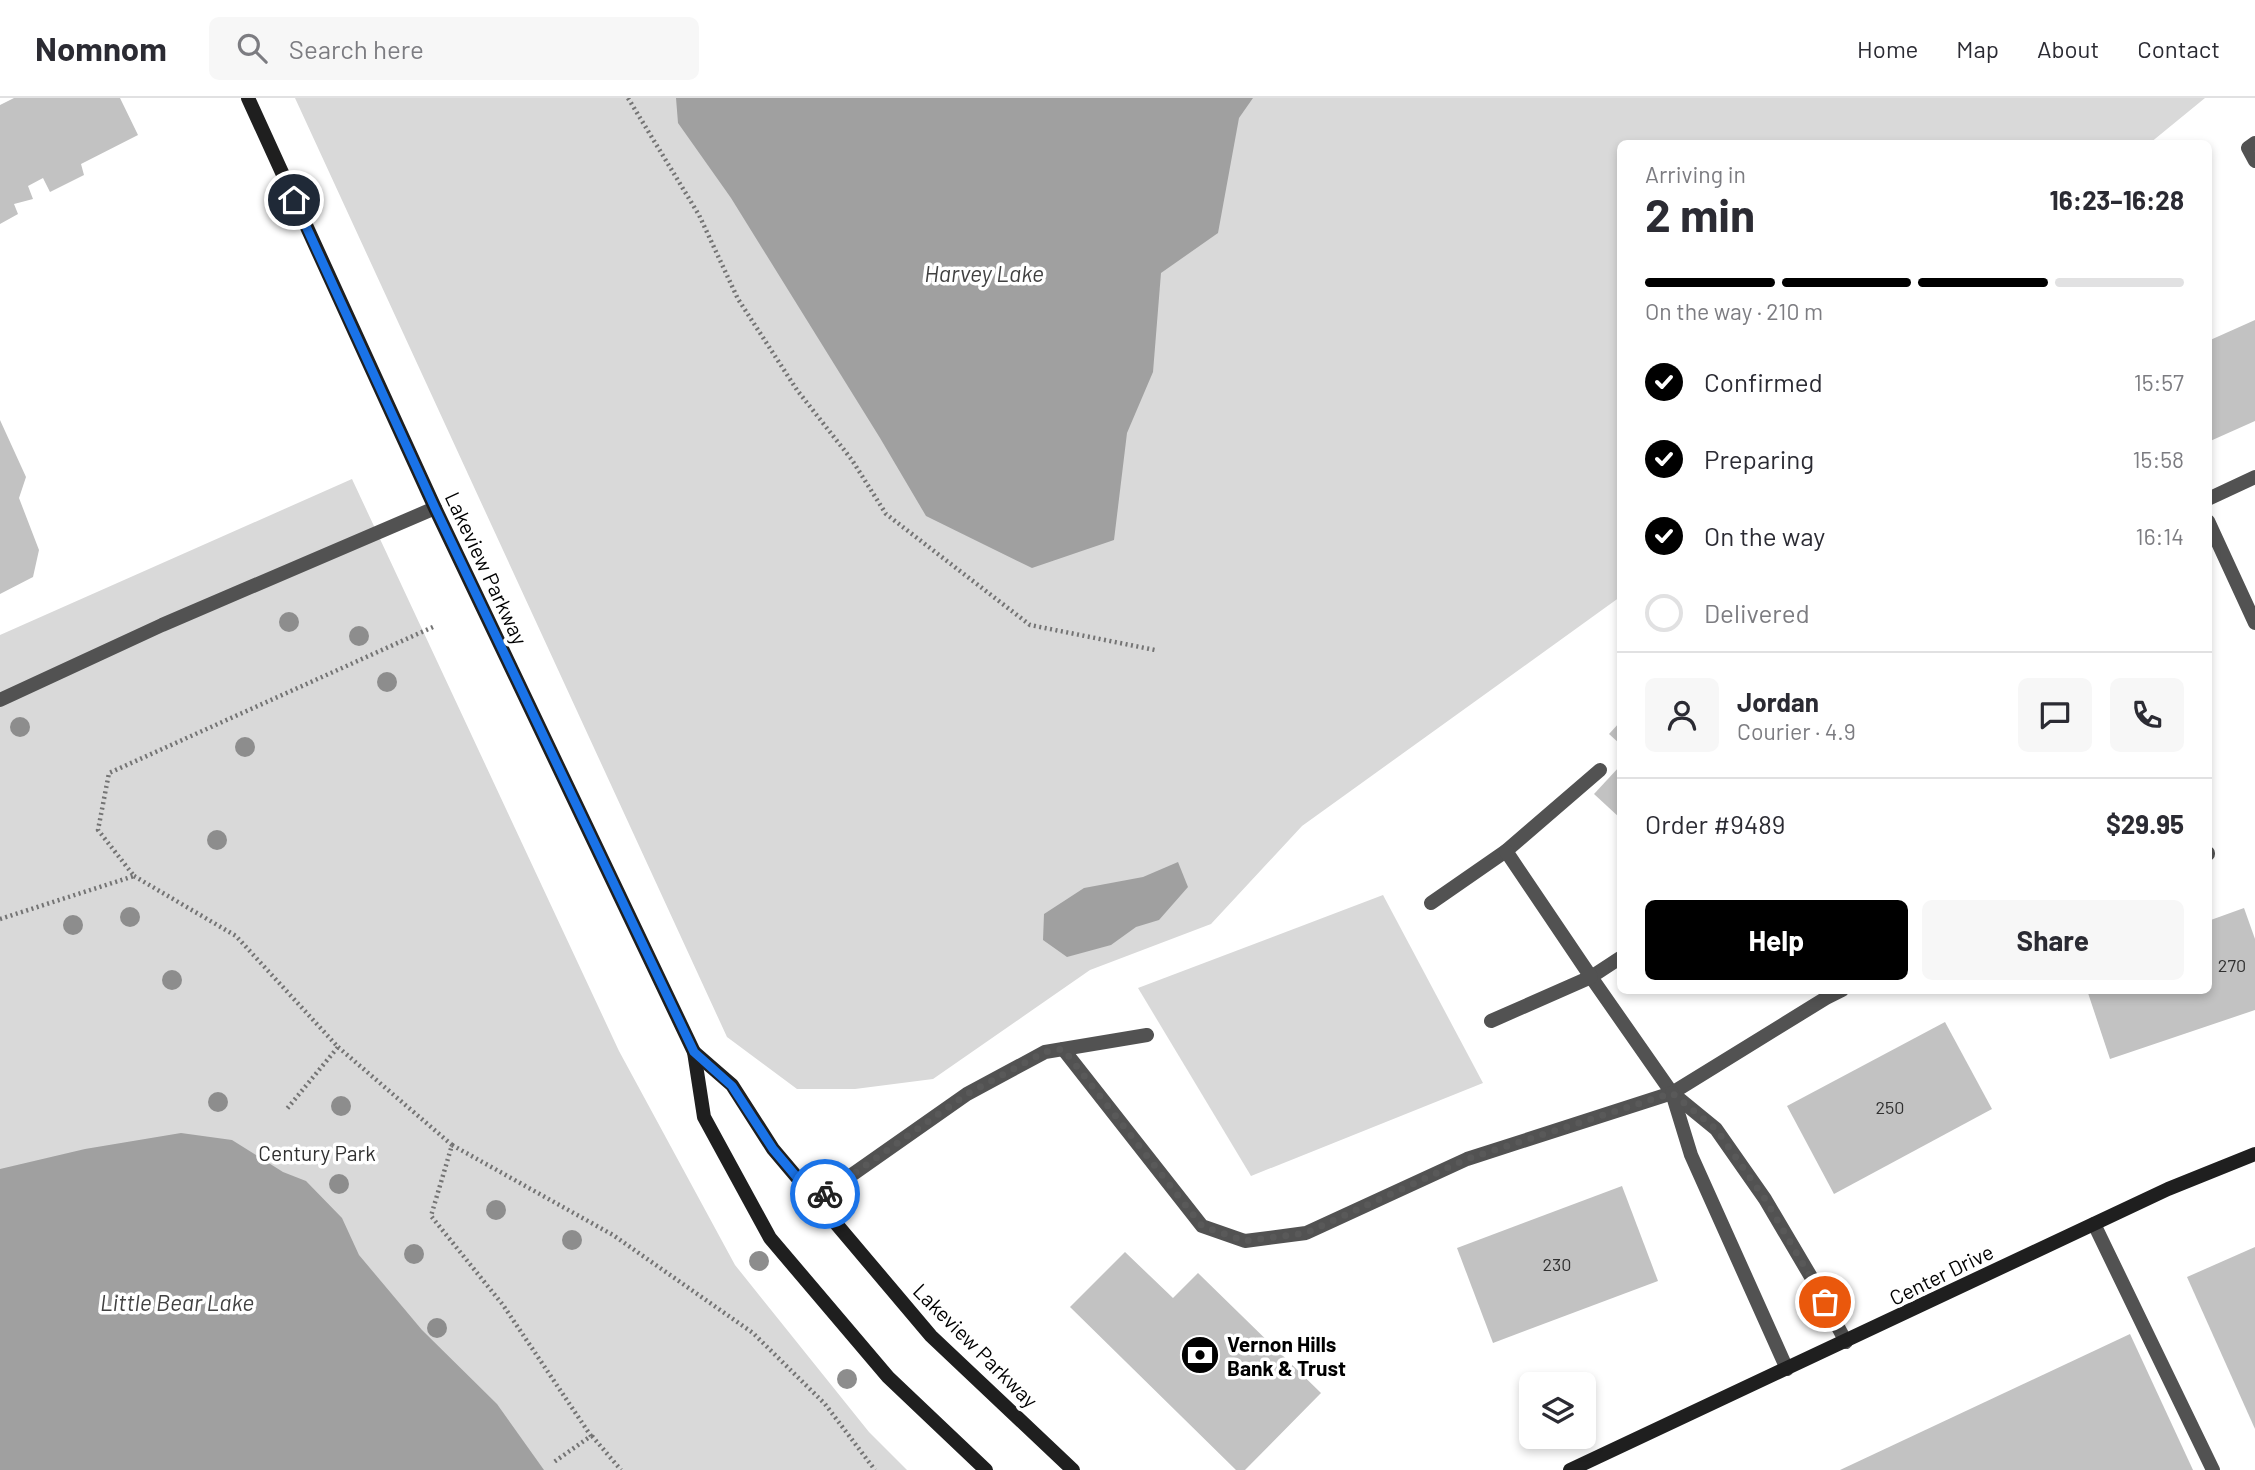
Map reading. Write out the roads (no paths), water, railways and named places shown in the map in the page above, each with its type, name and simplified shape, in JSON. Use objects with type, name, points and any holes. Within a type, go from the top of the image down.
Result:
[{"type":"street","name":"Lakeview Parkway","points":[[248,98],[435,508],[694,1052],[704,1117],[771,1238],[888,1377],[986,1470]]},
{"type":"street","points":[[2255,143],[2248,148],[2255,162]]},
{"type":"street","points":[[2212,497],[2255,477]]},
{"type":"street","points":[[0,701],[162,625],[435,508]]},
{"type":"street","points":[[2212,530],[2255,623]]},
{"type":"street","points":[[1431,903],[1506,851],[1600,770]]},
{"type":"street","points":[[1506,851],[1672,1093],[1716,1129],[1758,1189],[1814,1282],[1846,1342]]},
{"type":"street","points":[[1491,1021],[1591,976],[1617,960]]},
{"type":"street","points":[[1063,1049],[1202,1226],[1245,1241],[1306,1233],[1467,1159],[1672,1093],[1834,994]]},
{"type":"street","points":[[816,1200],[967,1094],[1045,1052],[1147,1035]]},
{"type":"street","name":"Lakeview Parkway","points":[[694,1052],[732,1086],[773,1149],[931,1336],[1073,1470]]},
{"type":"street","points":[[1672,1093],[1691,1155],[1787,1369]]},
{"type":"street","name":"Center Drive","points":[[1570,1470],[2168,1189],[2255,1154]]},
{"type":"street","points":[[2094,1224],[2213,1470]]},
{"type":"water","name":"Harvey Lake","points":[[676,98],[1253,98],[1239,118],[1218,233],[1161,273],[1153,372],[1127,433],[1114,540],[1032,568],[926,516],[731,198],[678,123]]},
{"type":"water","points":[[1178,862],[1188,887],[1159,920],[1136,927],[1111,945],[1067,957],[1043,940],[1044,914],[1084,888],[1143,877]]},
{"type":"water","name":"Little Bear Lake","points":[[181,1133],[232,1140],[283,1172],[306,1181],[342,1218],[359,1255],[422,1330],[497,1404],[544,1470],[0,1470],[0,1169],[85,1149]]},
{"type":"place","name":"Vernon Hills Bank & Trust","points":[[1200,1355]]},
{"type":"park label","name":"Century Park","points":[[317,1152]]}]
